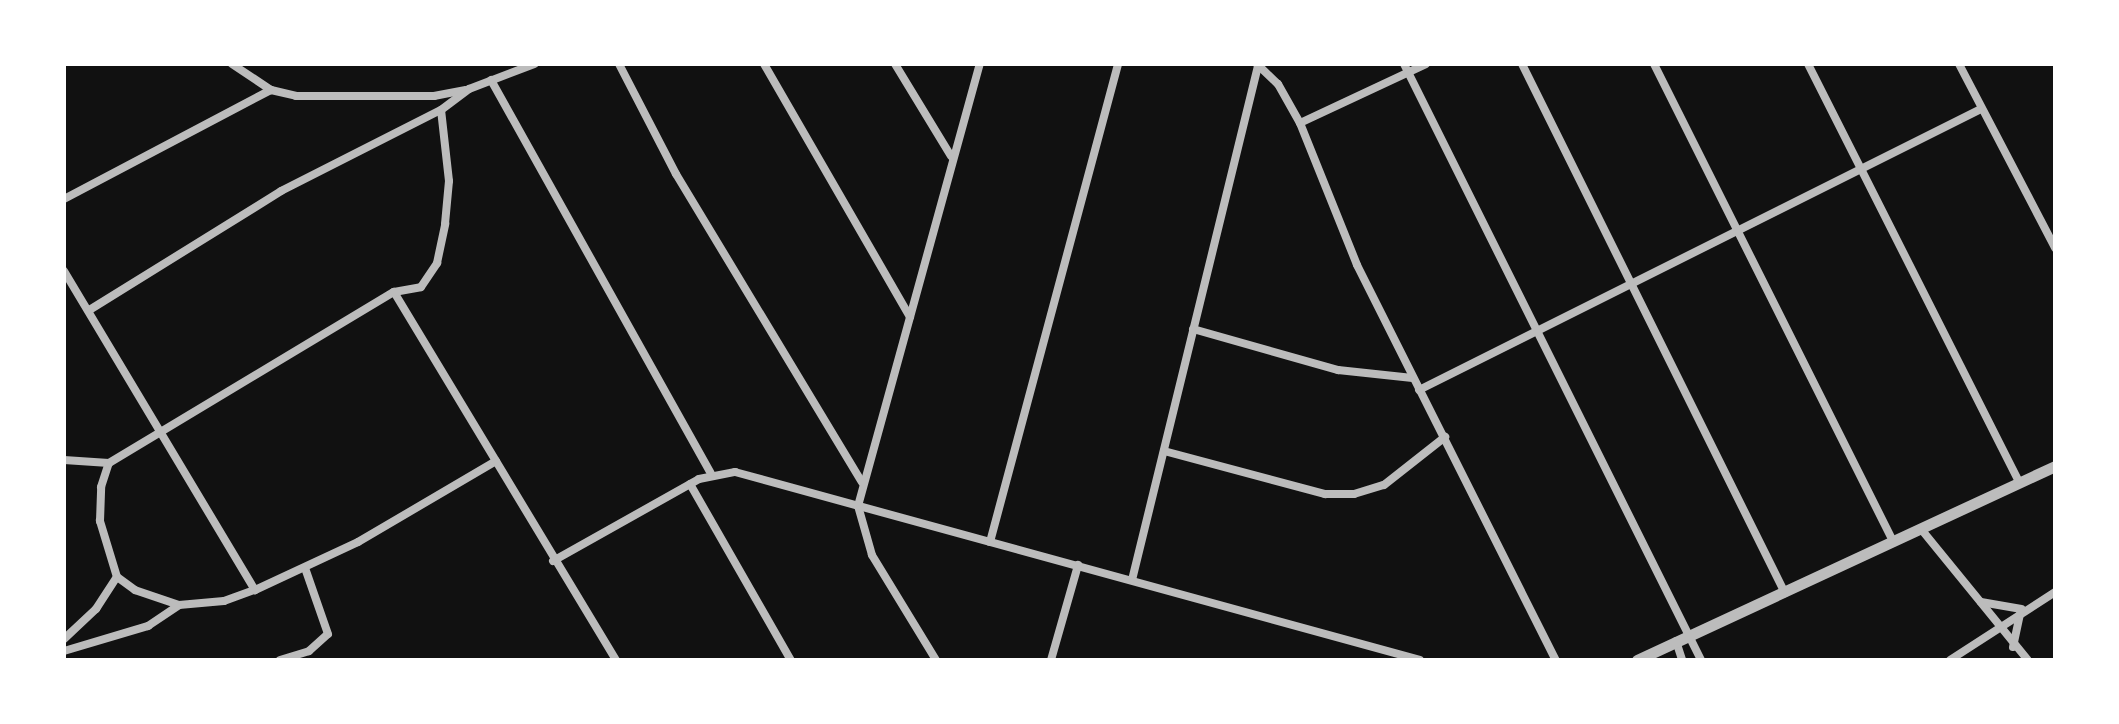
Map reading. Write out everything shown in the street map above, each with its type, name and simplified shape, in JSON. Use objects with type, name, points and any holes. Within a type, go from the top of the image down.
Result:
[{"type":"street","points":[[232,64],[271,90],[309,97],[434,96],[469,89],[534,64]]},
{"type":"street","points":[[619,64],[676,174],[862,482]]},
{"type":"street","points":[[764,64],[910,317]]},
{"type":"street","points":[[895,64],[951,156]]},
{"type":"street","points":[[936,660],[872,555],[858,506],[951,156],[980,64]]},
{"type":"street","points":[[990,542],[1118,64]]},
{"type":"street","points":[[1300,123],[1406,68],[1426,64]]},
{"type":"street","points":[[1522,64],[1785,593]]},
{"type":"street","points":[[1654,64],[1893,541]]},
{"type":"street","points":[[1808,64],[2019,482]]},
{"type":"street","points":[[1959,64],[2055,248]]},
{"type":"street","points":[[1132,580],[1258,65],[1278,84],[1300,123],[1357,265],[1556,660]]},
{"type":"street","points":[[1406,68],[1538,331],[1682,639],[1701,660]]},
{"type":"street","points":[[491,80],[711,473]]},
{"type":"street","points":[[91,309],[214,229],[441,110],[469,89]]},
{"type":"street","points":[[64,199],[271,90]]},
{"type":"street","points":[[1419,390],[1981,109]]},
{"type":"street","points":[[64,460],[109,463],[394,292],[421,287],[437,263],[449,181],[441,110]]},
{"type":"street","points":[[64,271],[91,309],[255,590]]},
{"type":"street","points":[[394,292],[553,561],[616,660]]},
{"type":"street","points":[[1193,329],[1338,370],[1413,378]]},
{"type":"street","points":[[1164,451],[1325,494],[1354,494],[1384,485],[1445,437]]},
{"type":"street","points":[[109,463],[101,487],[100,521],[117,577],[135,590],[179,605],[224,601],[305,568],[403,518],[496,461]]},
{"type":"street","points":[[1637,660],[2055,466]]},
{"type":"street","points":[[553,561],[711,473],[735,472],[1420,660]]},
{"type":"street","points":[[690,484],[791,660]]},
{"type":"street","points":[[1921,529],[1996,627],[2028,660]]},
{"type":"street","points":[[1051,660],[1078,565]]},
{"type":"street","points":[[280,660],[309,651],[328,634],[305,568]]},
{"type":"street","points":[[64,639],[96,609],[117,577]]},
{"type":"street","points":[[1950,660],[2022,609],[2055,592]]},
{"type":"street","points":[[1978,600],[1989,607],[2022,609]]},
{"type":"street","points":[[64,651],[148,626],[179,605]]},
{"type":"street","points":[[2013,647],[2022,609]]},
{"type":"street","points":[[1682,639],[1682,660]]}]
